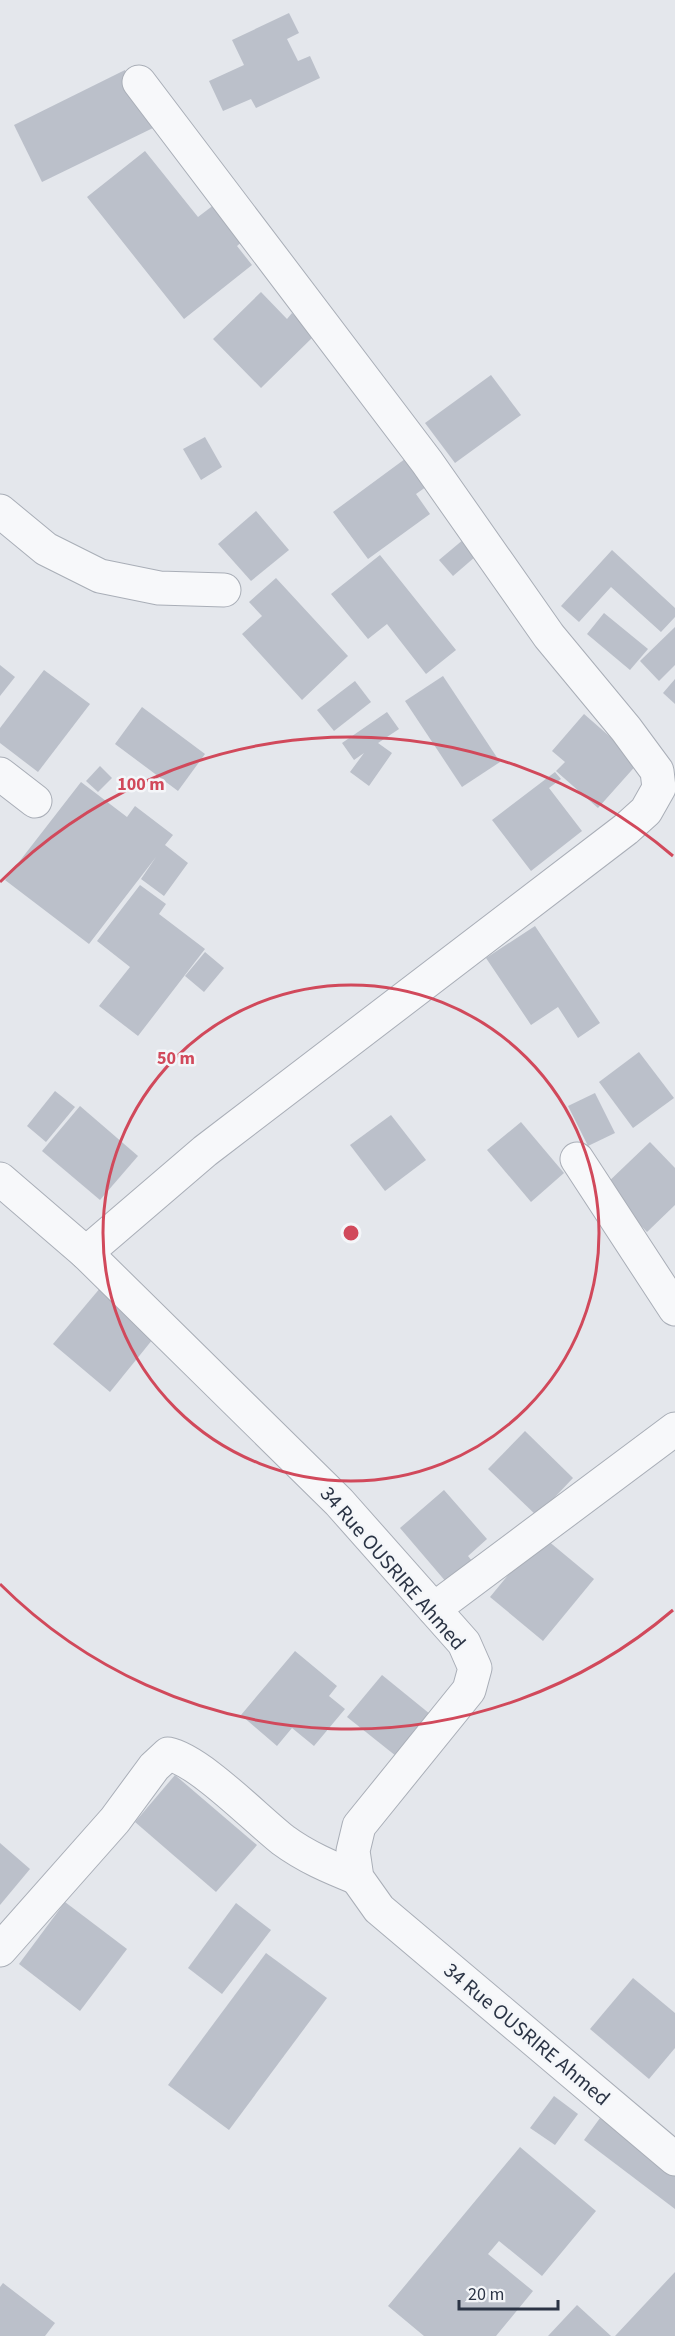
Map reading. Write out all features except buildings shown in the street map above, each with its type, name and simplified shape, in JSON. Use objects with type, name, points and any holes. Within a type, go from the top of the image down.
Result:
[{"type":"street","points":[[86,1253],[205,1151],[626,829],[646,811],[659,788],[657,771],[626,729],[549,636],[427,462],[139,82]]},
{"type":"street","points":[[0,511],[46,549],[100,576],[159,588],[224,590]]},
{"type":"street","points":[[0,774],[35,801]]},
{"type":"street","points":[[577,1159],[675,1309]]},
{"type":"street","name":"34 Rue OUSRIRE Ahmed","points":[[0,1179],[86,1253],[339,1502],[464,1643],[475,1668],[469,1690],[359,1826],[353,1851],[357,1878],[379,1909],[675,2158]]},
{"type":"street","points":[[434,1609],[675,1429]]},
{"type":"street","points":[[0,1950],[115,1820],[154,1767],[168,1754],[180,1756],[283,1840],[312,1860],[357,1878]]}]
